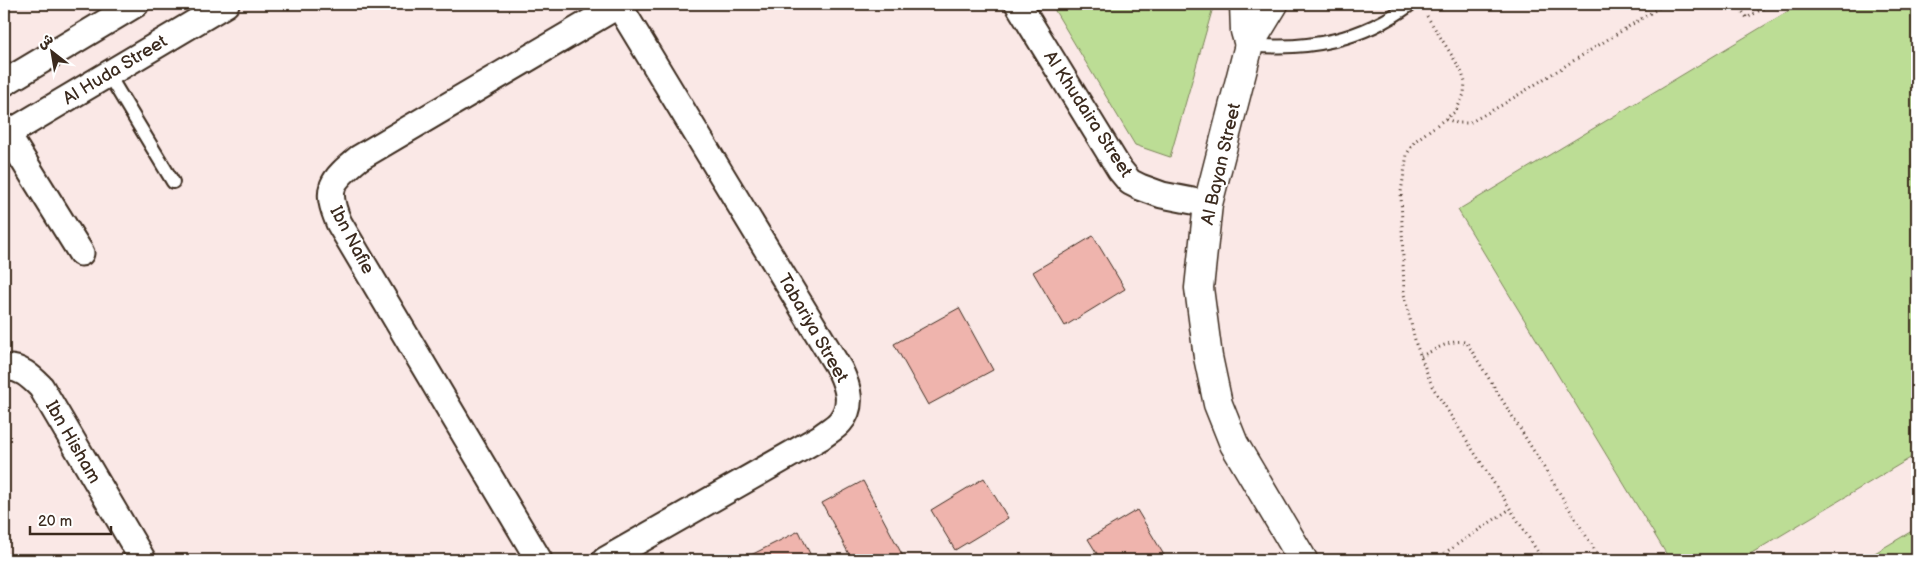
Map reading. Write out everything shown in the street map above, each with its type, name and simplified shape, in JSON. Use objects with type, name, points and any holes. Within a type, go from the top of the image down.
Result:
[{"type":"street","points":[[4,83],[136,4]]},
{"type":"street","name":"Al Huda Street","points":[[6,135],[108,74],[194,12],[226,4]]},
{"type":"street","name":"Ibn Nafie","points":[[539,560],[339,223],[331,206],[330,191],[337,179],[359,158],[618,4]]},
{"type":"street","name":"Tabariya Street","points":[[605,560],[821,437],[841,422],[849,404],[848,388],[840,370],[618,4]]},
{"type":"street","name":"Al Khudaira Street","points":[[1018,4],[1120,170],[1130,182],[1162,195],[1208,204]]},
{"type":"street","name":"Al Bayan Street","points":[[1244,4],[1245,30],[1249,45]]},
{"type":"street","name":"Al Bayan Street","points":[[1274,4],[1249,45],[1208,204],[1199,288],[1208,357],[1218,404],[1234,444],[1303,560]]},
{"type":"street","points":[[6,135],[81,253]]},
{"type":"street","name":"Ibn Hisham","points":[[4,368],[9,367],[27,373],[41,387],[143,560]]},
{"type":"lane","points":[[1249,45],[1275,48],[1326,43],[1351,36],[1374,26],[1396,15],[1411,4]]},
{"type":"lane","points":[[108,74],[173,182]]},
{"type":"path","points":[[1446,118],[1457,123],[1469,123],[1502,105],[1665,4]]},
{"type":"path","points":[[1737,4],[1747,18],[1770,4]]},
{"type":"path","points":[[1423,11],[1461,70],[1465,82],[1464,94],[1456,111],[1415,141],[1407,154],[1400,192],[1404,294],[1421,356],[1432,386],[1543,560]]},
{"type":"path","points":[[1421,356],[1449,344],[1467,343],[1601,560]]},
{"type":"path","points":[[1440,556],[1510,509]]},
{"type":"green space","points":[[1051,4],[1214,4],[1170,157],[1135,145]]},
{"type":"green space","points":[[1800,4],[1917,4],[1917,454],[1740,560],[1670,560],[1458,210]]},
{"type":"green space","points":[[1917,528],[1917,560],[1863,560]]},
{"type":"building","points":[[1093,236],[1125,289],[1065,326],[1033,272]]},
{"type":"building","points":[[959,308],[993,370],[928,405],[894,344]]},
{"type":"building","points":[[984,478],[1008,518],[955,550],[931,510]]},
{"type":"building","points":[[863,481],[905,560],[852,560],[822,503]]},
{"type":"building","points":[[1137,510],[1167,560],[1101,560],[1088,539]]},
{"type":"building","points":[[799,531],[813,560],[741,560]]},
{"type":"building","points":[[1053,553],[1058,560],[1040,560]]}]
